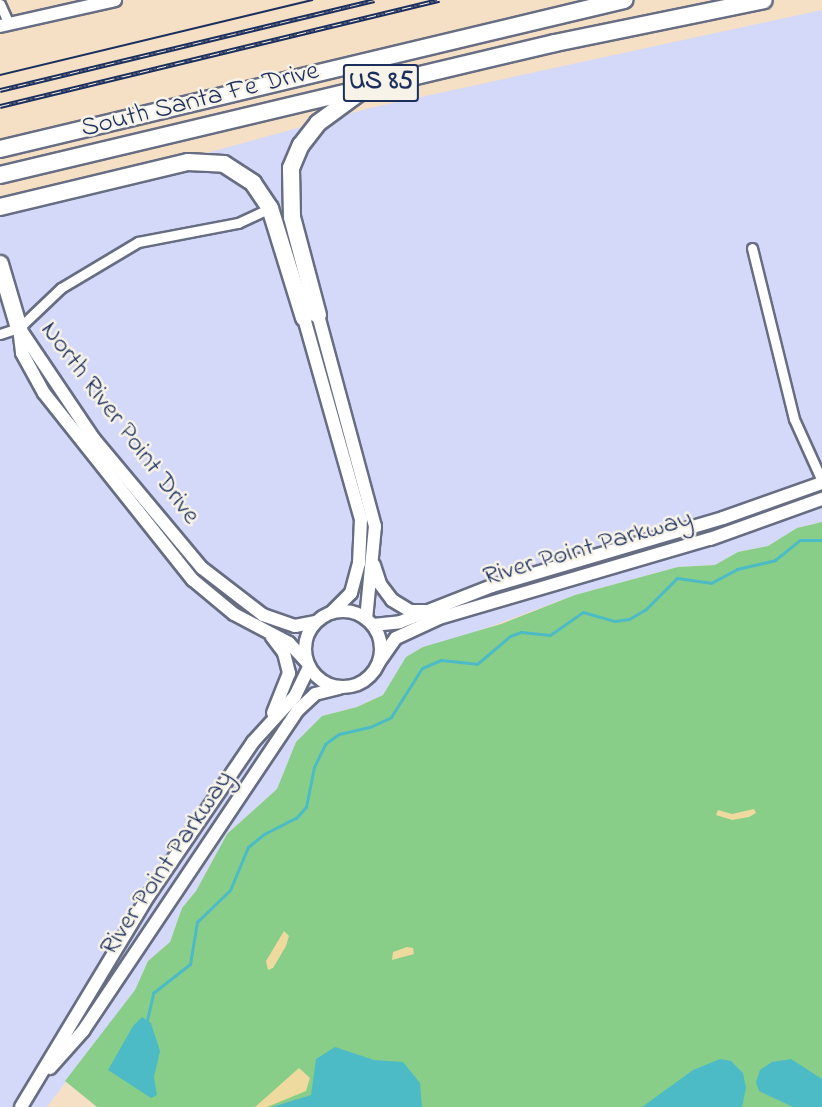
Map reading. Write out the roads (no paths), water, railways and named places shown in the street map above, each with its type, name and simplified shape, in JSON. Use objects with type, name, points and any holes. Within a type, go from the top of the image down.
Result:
[{"type":"highway","name":"South Santa Fe Drive","points":[[0,149],[624,0]]},
{"type":"highway","name":"South Santa Fe Drive","points":[[0,175],[371,85],[764,0]]},
{"type":"highway","points":[[311,316],[292,217],[291,168],[301,145],[318,123],[371,85]]},
{"type":"highway","points":[[0,207],[207,160],[224,164],[245,176],[270,208],[311,316]]},
{"type":"highway","points":[[0,264],[19,328]]},
{"type":"street","points":[[0,4],[5,25],[115,0]]},
{"type":"street","points":[[0,334],[19,328],[61,288],[138,242],[238,223],[270,208]]},
{"type":"street","points":[[752,248],[791,409],[822,482]]},
{"type":"street","points":[[311,316],[373,517],[373,561],[366,591],[369,622],[381,642],[379,662],[366,680],[339,687],[322,681],[308,664],[306,642],[316,622],[330,613],[351,593],[359,563],[361,519],[311,316]]},
{"type":"street","name":"North River Point Drive","points":[[19,328],[94,439],[202,568],[263,615],[295,626],[316,622]]},
{"type":"street","name":"North River Point Drive","points":[[19,328],[22,354],[32,374],[86,449],[203,590],[264,630],[289,643],[308,664]]},
{"type":"street","name":"River Point Parkway","points":[[369,622],[400,622],[509,581],[723,518],[822,482]]},
{"type":"street","name":"River Point Parkway","points":[[379,662],[396,638],[445,615],[710,538],[822,499]]},
{"type":"street","points":[[373,561],[377,578],[392,600],[410,610],[430,610]]},
{"type":"street","points":[[330,613],[349,611],[369,622]]},
{"type":"street","points":[[261,732],[282,698],[289,674],[283,650],[264,630]]},
{"type":"street","name":"River Point Parkway","points":[[21,1107],[41,1078],[149,895],[261,732],[295,696],[308,664]]},
{"type":"street","name":"River Point Parkway","points":[[41,1078],[89,1022],[298,710],[315,694],[339,687]]},
{"type":"water","points":[[142,1017],[151,1023],[160,1051],[154,1077],[157,1095],[151,1098],[108,1070],[133,1026]]},
{"type":"water","points":[[335,1047],[374,1060],[403,1062],[420,1083],[422,1107],[272,1107],[311,1095],[316,1059]]},
{"type":"water","points":[[720,1059],[731,1061],[743,1073],[746,1088],[742,1107],[642,1107],[693,1070]]},
{"type":"water","points":[[791,1059],[822,1079],[822,1107],[793,1107],[759,1091],[756,1082],[760,1070],[772,1062]]},
{"type":"waterway","points":[[147,1020],[153,993],[190,964],[197,922],[230,890],[248,847],[264,834],[296,818],[306,807],[314,767],[325,744],[339,734],[370,727],[391,717],[422,668],[441,660],[477,664],[510,636],[521,632],[550,635],[583,612],[615,621],[629,619],[646,609],[677,578],[711,583],[737,569],[775,560],[800,540],[822,540]]},
{"type":"tram line","points":[[0,75],[312,0]]},
{"type":"railway","points":[[0,90],[374,0]]},
{"type":"railway","points":[[0,106],[439,0]]}]
